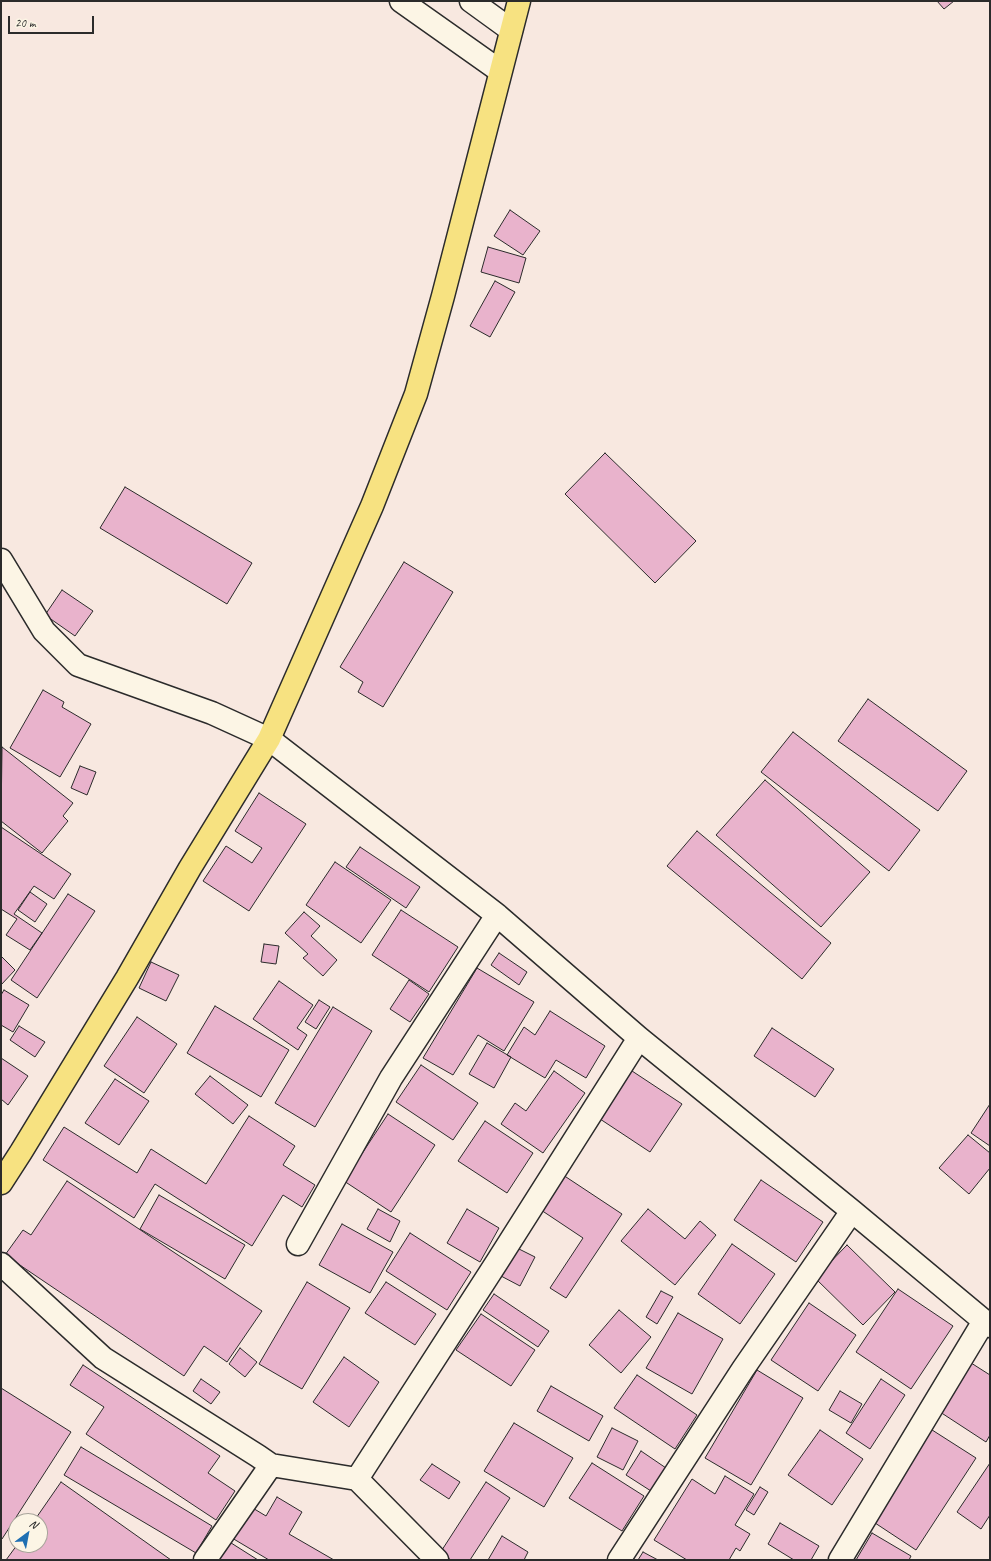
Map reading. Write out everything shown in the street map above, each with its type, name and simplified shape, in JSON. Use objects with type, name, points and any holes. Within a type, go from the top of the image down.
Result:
[{"type":"main road","points":[[1,1183],[26,1145],[127,978],[190,868],[269,739],[372,506],[416,394],[443,296],[519,1]]},
{"type":"street","points":[[402,1],[500,72]]},
{"type":"street","points":[[471,1],[511,30]]},
{"type":"street","points":[[1,560],[44,631],[78,665],[212,713],[269,739],[497,915],[639,1038],[852,1211],[987,1324],[840,1560]]},
{"type":"street","points":[[298,1244],[391,1078],[497,915]]},
{"type":"street","points":[[357,1479],[639,1038]]},
{"type":"street","points":[[619,1560],[743,1369],[852,1211]]},
{"type":"street","points":[[1,1264],[103,1358],[252,1451],[271,1465],[357,1479],[437,1560]]},
{"type":"street","points":[[205,1560],[271,1465]]},
{"type":"building","points":[[937,1],[954,1],[944,9]]},
{"type":"building","points":[[510,210],[540,231],[523,255],[494,236]]},
{"type":"building","points":[[488,247],[526,258],[519,283],[481,272]]},
{"type":"building","points":[[495,281],[515,292],[490,337],[470,326]]},
{"type":"building","points":[[605,453],[696,541],[655,583],[565,494]]},
{"type":"building","points":[[125,487],[252,563],[227,604],[100,528]]},
{"type":"building","points":[[404,562],[453,592],[383,707],[358,692],[363,682],[340,667]]},
{"type":"building","points":[[62,590],[93,611],[75,636],[45,615]]},
{"type":"building","points":[[43,690],[64,702],[62,707],[91,724],[60,777],[10,748]]},
{"type":"building","points":[[868,699],[967,771],[938,811],[838,741]]},
{"type":"building","points":[[793,732],[920,830],[889,871],[761,772]]},
{"type":"building","points":[[2,747],[73,803],[63,816],[68,821],[42,853],[1,821]]},
{"type":"building","points":[[80,766],[96,772],[87,795],[71,788]]},
{"type":"building","points":[[765,780],[870,872],[821,927],[716,835]]},
{"type":"building","points":[[259,793],[306,824],[249,911],[203,881],[226,846],[252,863],[262,848],[235,831]]},
{"type":"building","points":[[1,827],[71,874],[54,899],[34,886],[14,914],[42,933],[30,950],[6,935],[17,919],[1,909]]},
{"type":"building","points":[[697,831],[831,943],[802,979],[667,866]]},
{"type":"building","points":[[360,847],[420,887],[406,908],[346,867]]},
{"type":"building","points":[[335,862],[391,900],[361,943],[306,905]]},
{"type":"building","points":[[30,892],[47,904],[35,922],[18,910]]},
{"type":"building","points":[[68,894],[95,911],[37,998],[11,980]]},
{"type":"building","points":[[401,910],[458,947],[429,992],[372,955]]},
{"type":"building","points":[[304,912],[320,926],[311,936],[337,960],[323,976],[303,958],[308,954],[285,933]]},
{"type":"building","points":[[264,944],[279,946],[276,964],[261,962]]},
{"type":"building","points":[[499,953],[527,972],[519,985],[491,965]]},
{"type":"building","points":[[1,956],[15,970],[1,985]]},
{"type":"building","points":[[151,962],[179,975],[166,1001],[139,988]]},
{"type":"building","points":[[477,968],[534,1002],[504,1051],[478,1035],[453,1075],[423,1058]]},
{"type":"building","points":[[409,980],[429,994],[410,1022],[390,1009]]},
{"type":"building","points":[[279,981],[313,1005],[297,1028],[307,1035],[298,1050],[253,1019]]},
{"type":"building","points":[[4,990],[29,1005],[13,1032],[1,1025],[1,995]]},
{"type":"building","points":[[319,1000],[330,1007],[316,1029],[305,1022]]},
{"type":"building","points":[[215,1006],[289,1050],[261,1097],[187,1053]]},
{"type":"building","points":[[333,1007],[372,1031],[315,1127],[275,1103]]},
{"type":"building","points":[[550,1011],[605,1046],[586,1078],[556,1060],[545,1078],[507,1055],[524,1027],[535,1035]]},
{"type":"building","points":[[137,1017],[177,1044],[144,1093],[104,1066]]},
{"type":"building","points":[[19,1026],[45,1042],[35,1057],[10,1040]]},
{"type":"building","points":[[772,1028],[834,1069],[815,1097],[754,1056]]},
{"type":"building","points":[[487,1043],[511,1057],[494,1088],[469,1074]]},
{"type":"building","points":[[1,1058],[28,1076],[8,1105],[1,1099]]},
{"type":"building","points":[[421,1065],[478,1103],[453,1140],[396,1102]]},
{"type":"building","points":[[629,1069],[682,1104],[650,1152],[597,1117]]},
{"type":"building","points":[[554,1071],[585,1093],[543,1153],[501,1124],[515,1103],[526,1111]]},
{"type":"building","points":[[210,1076],[248,1105],[233,1124],[195,1094]]},
{"type":"building","points":[[115,1079],[149,1101],[119,1145],[85,1123]]},
{"type":"building","points":[[990,1104],[990,1146],[971,1133]]},
{"type":"building","points":[[388,1114],[435,1145],[391,1212],[344,1181]]},
{"type":"building","points":[[249,1116],[295,1146],[283,1165],[315,1185],[302,1207],[283,1195],[252,1246],[155,1184],[134,1218],[43,1160],[64,1127],[137,1173],[151,1149],[206,1184]]},
{"type":"building","points":[[485,1121],[533,1153],[507,1193],[458,1161]]},
{"type":"building","points":[[968,1135],[990,1153],[990,1168],[969,1194],[939,1168]]},
{"type":"building","points":[[560,1173],[622,1214],[566,1298],[550,1288],[583,1238],[538,1208]]},
{"type":"building","points":[[761,1180],[823,1222],[796,1262],[734,1220]]},
{"type":"building","points":[[67,1181],[262,1311],[227,1362],[204,1346],[184,1376],[5,1255],[23,1230],[31,1235]]},
{"type":"building","points":[[159,1195],[245,1245],[225,1279],[140,1229]]},
{"type":"building","points":[[378,1209],[400,1221],[390,1242],[367,1229]]},
{"type":"building","points":[[467,1209],[499,1228],[480,1262],[447,1243]]},
{"type":"building","points":[[648,1209],[685,1239],[700,1221],[716,1235],[675,1285],[621,1241]]},
{"type":"building","points":[[342,1224],[393,1252],[370,1293],[319,1265]]},
{"type":"building","points":[[410,1233],[471,1272],[447,1310],[386,1271]]},
{"type":"building","points":[[732,1244],[775,1274],[740,1324],[698,1294]]},
{"type":"building","points":[[847,1245],[895,1292],[863,1325],[815,1278]]},
{"type":"building","points":[[515,1247],[535,1257],[520,1286],[501,1276]]},
{"type":"building","points":[[307,1282],[350,1308],[302,1389],[259,1364]]},
{"type":"building","points":[[386,1282],[436,1314],[415,1345],[365,1313]]},
{"type":"building","points":[[898,1289],[953,1326],[911,1389],[856,1352]]},
{"type":"building","points":[[661,1291],[673,1297],[657,1324],[646,1317]]},
{"type":"building","points":[[494,1294],[549,1331],[538,1347],[483,1310]]},
{"type":"building","points":[[809,1303],[856,1335],[818,1391],[771,1360]]},
{"type":"building","points":[[619,1310],[651,1337],[621,1373],[589,1345]]},
{"type":"building","points":[[678,1313],[723,1339],[692,1394],[646,1368]]},
{"type":"building","points":[[481,1314],[535,1350],[511,1386],[456,1350]]},
{"type":"building","points":[[240,1348],[257,1362],[245,1377],[229,1364]]},
{"type":"building","points":[[344,1357],[379,1382],[349,1427],[313,1402]]},
{"type":"building","points":[[968,1361],[990,1375],[990,1435],[986,1442],[937,1410]]},
{"type":"building","points":[[83,1365],[220,1456],[208,1473],[235,1491],[216,1520],[86,1434],[104,1407],[70,1385]]},
{"type":"building","points":[[757,1370],[803,1398],[751,1485],[705,1458]]},
{"type":"building","points":[[637,1375],[697,1415],[675,1449],[614,1408]]},
{"type":"building","points":[[201,1379],[220,1392],[211,1404],[193,1391]]},
{"type":"building","points":[[881,1379],[905,1395],[870,1449],[846,1433]]},
{"type":"building","points":[[551,1386],[603,1416],[589,1441],[537,1411]]},
{"type":"building","points":[[1,1388],[71,1432],[19,1513],[8,1513],[8,1530],[2,1539]]},
{"type":"building","points":[[840,1391],[862,1404],[851,1423],[829,1410]]},
{"type":"building","points":[[514,1423],[573,1458],[544,1507],[484,1471]]},
{"type":"building","points":[[612,1428],[638,1441],[623,1470],[597,1457]]},
{"type":"building","points":[[929,1428],[976,1458],[916,1550],[869,1519]]},
{"type":"building","points":[[820,1430],[863,1459],[832,1505],[788,1475]]},
{"type":"building","points":[[81,1447],[212,1526],[196,1553],[64,1475]]},
{"type":"building","points":[[641,1451],[666,1468],[651,1491],[626,1475]]},
{"type":"building","points":[[592,1463],[644,1496],[622,1531],[569,1498]]},
{"type":"building","points":[[990,1463],[990,1515],[981,1529],[957,1512]]},
{"type":"building","points":[[432,1464],[460,1482],[449,1499],[420,1480]]},
{"type":"building","points":[[725,1476],[754,1494],[735,1525],[750,1534],[740,1551],[736,1548],[729,1560],[687,1560],[654,1540],[692,1479],[715,1494]]},
{"type":"building","points":[[61,1482],[171,1560],[6,1560],[11,1553],[48,1553],[48,1513],[40,1513]]},
{"type":"building","points":[[486,1482],[510,1498],[470,1560],[451,1560],[440,1553]]},
{"type":"building","points":[[760,1487],[768,1492],[754,1515],[746,1510]]},
{"type":"building","points":[[277,1497],[302,1512],[289,1534],[334,1560],[269,1560],[232,1538],[251,1507],[266,1516]]},
{"type":"building","points":[[780,1523],[819,1546],[811,1560],[794,1560],[768,1544]]},
{"type":"building","points":[[872,1533],[911,1556],[909,1560],[856,1560]]},
{"type":"building","points":[[502,1536],[528,1552],[524,1560],[488,1560]]},
{"type":"building","points":[[228,1541],[258,1560],[216,1560]]},
{"type":"building","points":[[643,1552],[658,1560],[638,1560]]}]
